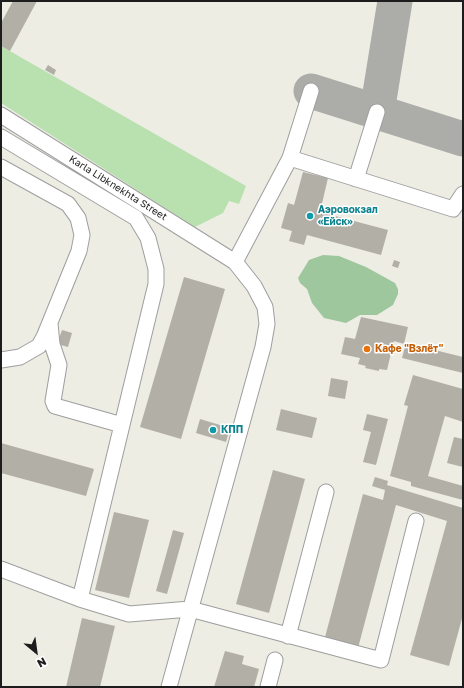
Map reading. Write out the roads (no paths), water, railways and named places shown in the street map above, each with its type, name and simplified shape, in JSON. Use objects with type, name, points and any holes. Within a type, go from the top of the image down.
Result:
[{"type":"street","points":[[235,262],[290,158],[311,91]]},
{"type":"street","points":[[356,179],[377,112]]},
{"type":"street","name":"Karla Libknekhta Street","points":[[1,115],[235,262],[247,276],[260,296],[266,313],[267,324],[263,347],[169,687]]},
{"type":"street","points":[[1,137],[136,218],[148,238],[156,269],[156,284],[80,599]]},
{"type":"street","points":[[290,158],[453,209],[463,194]]},
{"type":"street","points":[[1,167],[68,204],[78,218],[81,243],[44,337],[33,350],[20,358],[1,360]]},
{"type":"street","points":[[50,321],[52,344],[59,365],[53,401],[55,406],[122,425]]},
{"type":"street","points":[[288,636],[326,492]]},
{"type":"street","points":[[1,569],[80,599],[129,614],[190,609],[381,660],[416,521]]},
{"type":"street","points":[[268,687],[275,660]]},
{"type":"place","name":"Аэровокзал «Ейск»","points":[[310,216]]},
{"type":"place","name":"Кафе \"Взлёт\"","points":[[367,349]]},
{"type":"place","name":"КПП","points":[[213,430]]}]
